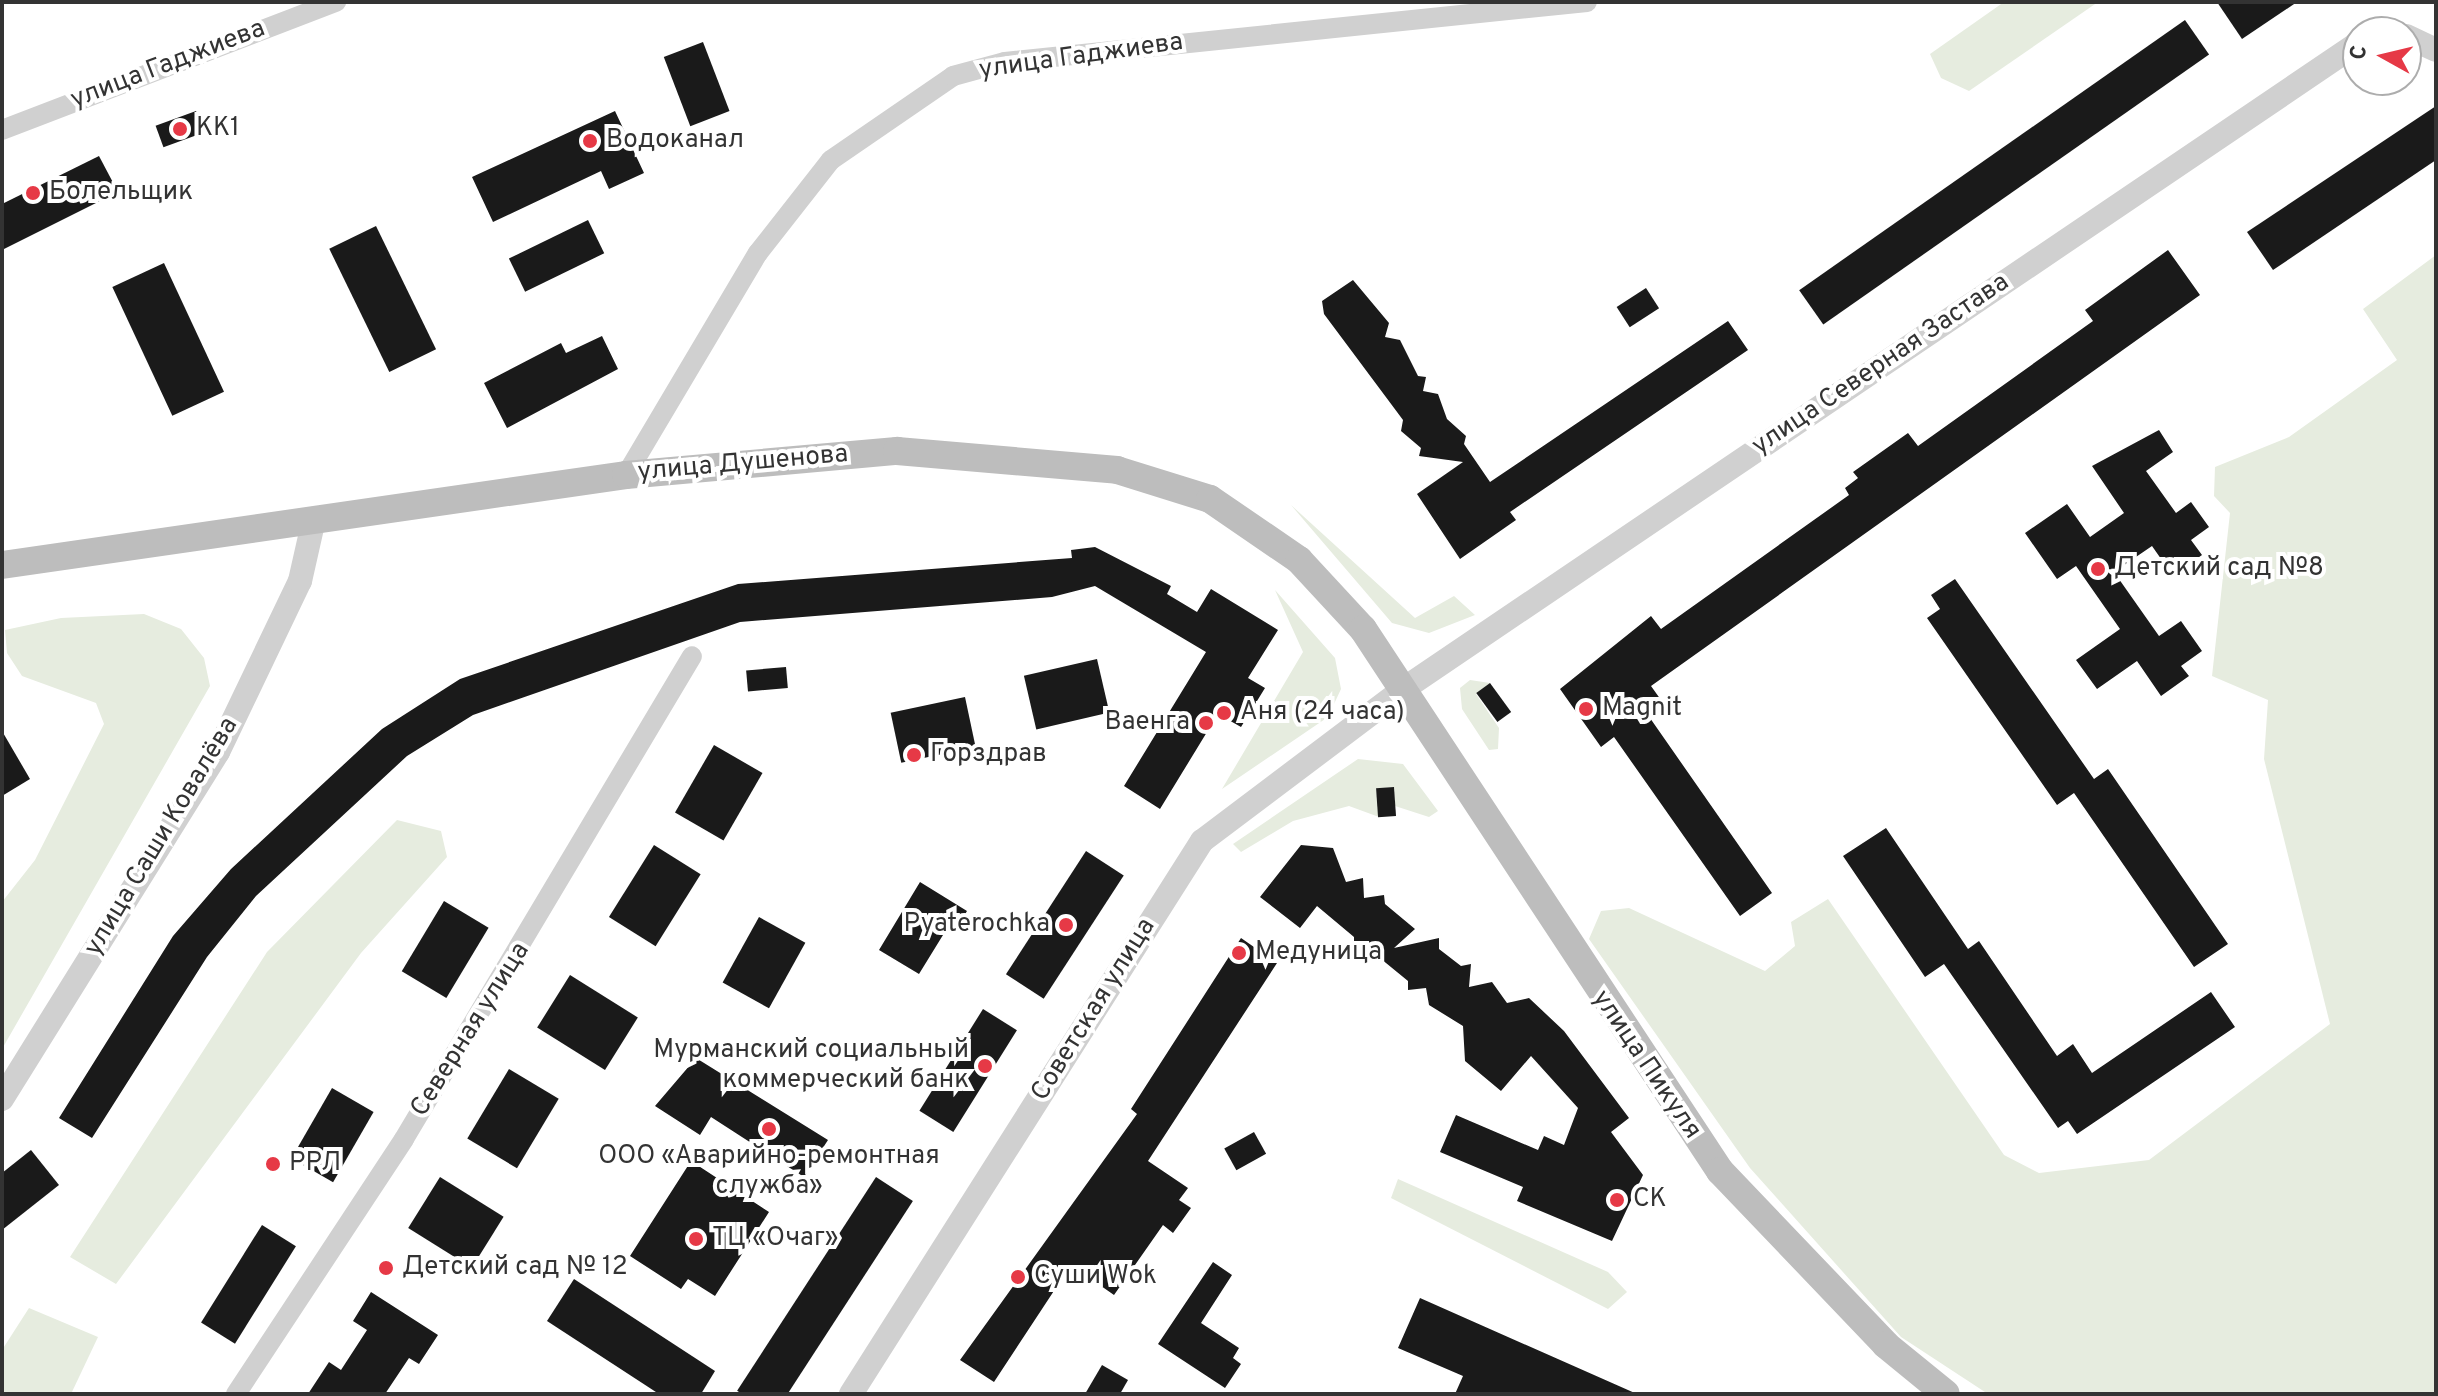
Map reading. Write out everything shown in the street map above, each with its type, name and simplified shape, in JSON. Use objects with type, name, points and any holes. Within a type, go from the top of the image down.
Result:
[{"type":"main road","name":"улица Душенова","points":[[2,565],[626,475],[897,451],[1142,475],[1253,522],[1342,606],[1405,688]]},
{"type":"main road","name":"улица Пикуля","points":[[1405,688],[1537,903],[1720,1171],[1886,1345],[1946,1394]]},
{"type":"street","name":"улица Гаджиева","points":[[2,130],[336,2]]},
{"type":"street","name":"улица Гаджиева","points":[[626,475],[758,253],[831,160],[953,76],[1005,62],[1587,2]]},
{"type":"street","name":"улица Северная Застава","points":[[1405,688],[2342,54]]},
{"type":"street","name":"улица Саши Ковалёва","points":[[2,1099],[218,752],[300,581],[314,519]]},
{"type":"street","name":"Северная улица","points":[[236,1394],[412,1125],[692,656]]},
{"type":"street","name":"Советская улица","points":[[851,1394],[1202,841],[1405,688]]},
{"type":"shaded area","points":[[2004,2],[2098,2],[1969,91],[1941,78],[1930,54]]},
{"type":"shaded area","points":[[2436,255],[2436,1394],[1988,1394],[1901,1337],[1750,1168],[1589,939],[1601,911],[1629,908],[1765,971],[1795,946],[1791,922],[1828,899],[2004,1155],[2039,1173],[2149,1160],[2330,1024],[2264,759],[2268,700],[2212,676],[2230,513],[2214,496],[2215,467],[2289,437],[2397,360],[2363,309]]},
{"type":"shaded area","points":[[1291,505],[1415,618],[1454,596],[1475,615],[1429,633],[1392,623]]},
{"type":"shaded area","points":[[1275,590],[1335,658],[1341,689],[1328,717],[1222,789],[1303,652]]},
{"type":"shaded area","points":[[144,614],[181,629],[204,658],[210,686],[2,1049],[2,902],[35,860],[104,724],[96,703],[22,676],[7,653],[5,630],[61,618]]},
{"type":"shaded area","points":[[1470,680],[1490,683],[1476,694],[1499,728],[1498,749],[1489,750],[1462,709],[1460,688]]},
{"type":"shaded area","points":[[1358,759],[1403,764],[1438,811],[1429,817],[1395,806],[1394,787],[1376,789],[1379,817],[1349,806],[1293,821],[1241,852],[1233,844]]},
{"type":"shaded area","points":[[397,820],[441,831],[447,857],[361,953],[116,1284],[70,1257],[267,952]]},
{"type":"shaded area","points":[[1398,1179],[1608,1272],[1627,1292],[1608,1309],[1391,1198]]},
{"type":"shaded area","points":[[29,1308],[98,1337],[71,1394],[2,1394],[2,1350]]},
{"type":"building","points":[[2217,2],[2297,2],[2242,39]]},
{"type":"building","points":[[2185,20],[2209,54],[1823,325],[1799,290]]},
{"type":"building","points":[[703,42],[730,111],[690,126],[664,57]]},
{"type":"building","points":[[2436,106],[2436,160],[2273,270],[2247,232]]},
{"type":"building","name":"КК1","points":[[196,111],[204,133],[163,147],[156,126]]},
{"type":"building","name":"Водоканал","points":[[615,111],[644,173],[609,189],[601,171],[493,222],[472,177]]},
{"type":"building","points":[[99,156],[118,192],[2,250],[2,204]]},
{"type":"building","points":[[588,220],[604,253],[525,292],[509,259]]},
{"type":"building","points":[[376,226],[436,349],[389,372],[329,249]]},
{"type":"building","points":[[2168,250],[2200,295],[1651,686],[1666,707],[1650,718],[1772,893],[1740,916],[1614,737],[1601,747],[1560,689],[1651,616],[1661,629],[1849,495],[1845,488],[1858,478],[1853,472],[1908,433],[1918,446],[2093,321],[2085,310]]},
{"type":"building","points":[[164,263],[224,392],[172,416],[112,287]]},
{"type":"building","points":[[1353,280],[1389,323],[1385,337],[1400,340],[1418,376],[1426,377],[1423,391],[1438,394],[1447,419],[1466,436],[1464,444],[1490,482],[1728,321],[1748,350],[1510,512],[1516,520],[1460,559],[1417,494],[1463,462],[1419,456],[1421,448],[1401,431],[1403,420],[1324,314],[1322,301]]},
{"type":"building","points":[[1646,288],[1659,308],[1630,327],[1617,307]]},
{"type":"building","points":[[602,336],[618,369],[507,428],[484,383],[561,343],[566,353]]},
{"type":"building","name":"Детский сад №8","points":[[2159,430],[2173,452],[2146,471],[2176,513],[2191,502],[2209,527],[2191,540],[2202,555],[2173,576],[2152,546],[2114,572],[2159,636],[2181,621],[2202,651],[2181,666],[2189,676],[2161,696],[2137,661],[2097,689],[2076,660],[2120,629],[2076,566],[2057,579],[2025,533],[2067,504],[2090,537],[2124,513],[2092,466]]},
{"type":"building","points":[[1095,547],[1171,586],[1167,594],[1197,612],[1211,589],[1278,630],[1248,678],[1265,688],[1241,727],[1218,714],[1160,809],[1124,786],[1206,652],[1095,586],[1052,597],[740,622],[473,715],[407,756],[256,896],[207,957],[92,1138],[59,1118],[173,936],[231,869],[382,729],[460,679],[738,584],[1072,558],[1071,550]]},
{"type":"building","points":[[1955,579],[2094,779],[2108,769],[2228,944],[2194,967],[2074,793],[2057,805],[1927,618],[1940,609],[1931,595]]},
{"type":"building","points":[[1097,659],[1109,713],[1036,729],[1024,676]]},
{"type":"building","points":[[786,667],[788,688],[748,691],[746,670]]},
{"type":"building","points":[[1490,683],[1511,712],[1497,722],[1476,693]]},
{"type":"building","points":[[965,697],[976,747],[901,763],[891,713]]},
{"type":"building","points":[[2,731],[30,779],[2,796]]},
{"type":"building","points":[[714,745],[762,773],[723,841],[675,813]]},
{"type":"building","points":[[1394,787],[1396,816],[1378,817],[1376,788]]},
{"type":"building","points":[[1886,828],[1968,949],[1979,941],[2057,1056],[2073,1044],[2092,1073],[2211,992],[2235,1027],[2077,1134],[2068,1121],[2058,1128],[1944,964],[1925,977],[1843,856]]},
{"type":"building","points":[[654,845],[701,874],[656,946],[609,917]]},
{"type":"building","points":[[1301,845],[1333,848],[1346,882],[1363,878],[1364,898],[1384,895],[1385,904],[1415,929],[1394,948],[1439,938],[1439,949],[1461,966],[1471,964],[1469,987],[1492,982],[1507,1003],[1529,998],[1564,1031],[1629,1118],[1611,1132],[1643,1175],[1612,1241],[1517,1201],[1523,1187],[1440,1152],[1456,1115],[1538,1150],[1544,1136],[1564,1145],[1578,1108],[1531,1056],[1501,1091],[1465,1061],[1463,1026],[1429,1005],[1426,988],[1408,990],[1408,981],[1364,945],[1354,945],[1354,937],[1317,906],[1300,928],[1260,897]]},
{"type":"building","name":"Pyaterochka","points":[[1086,851],[1124,876],[1044,999],[1006,974]]},
{"type":"building","points":[[920,882],[967,911],[958,926],[951,922],[919,974],[879,950]]},
{"type":"building","points":[[444,901],[489,928],[446,998],[402,971]]},
{"type":"building","points":[[759,917],[805,943],[769,1008],[723,983]]},
{"type":"building","points":[[1241,938],[1277,963],[1148,1161],[1188,1188],[1179,1200],[1191,1208],[1173,1233],[1163,1225],[1114,1295],[1071,1265],[994,1382],[960,1360],[1137,1114],[1131,1109]]},
{"type":"building","points":[[570,975],[638,1017],[605,1070],[537,1028]]},
{"type":"building","points":[[983,1009],[1017,1030],[953,1132],[919,1111]]},
{"type":"building","name":"ООО «Аварийно-ремонтная служба»","points":[[696,1058],[828,1140],[804,1177],[711,1117],[700,1135],[655,1106]]},
{"type":"building","points":[[509,1069],[559,1099],[517,1168],[467,1138]]},
{"type":"building","points":[[332,1088],[374,1112],[333,1182],[292,1158]]},
{"type":"building","points":[[1254,1132],[1266,1154],[1236,1170],[1224,1148]]},
{"type":"building","points":[[31,1150],[59,1185],[2,1230],[2,1173]]},
{"type":"building","name":"ТЦ «Очаг»","points":[[691,1161],[769,1212],[715,1296],[688,1279],[681,1289],[630,1256]]},
{"type":"building","points":[[440,1177],[504,1217],[472,1268],[408,1228]]},
{"type":"building","points":[[876,1177],[913,1201],[788,1394],[742,1394],[737,1391]]},
{"type":"building","points":[[262,1225],[296,1246],[235,1344],[201,1323]]},
{"type":"building","points":[[1213,1262],[1232,1275],[1201,1323],[1239,1348],[1233,1358],[1241,1364],[1225,1388],[1158,1344]]},
{"type":"building","points":[[574,1279],[715,1371],[701,1394],[659,1394],[547,1321]]},
{"type":"building","points":[[371,1292],[438,1335],[419,1364],[409,1358],[385,1394],[308,1394],[329,1362],[341,1370],[367,1330],[353,1321]]},
{"type":"building","points":[[1420,1298],[1637,1394],[1455,1394],[1463,1376],[1398,1348]]},
{"type":"building","points":[[1102,1365],[1128,1380],[1120,1394],[1085,1394]]},
{"type":"place","name":"КК1","points":[[180,129]]},
{"type":"place","name":"Водоканал","points":[[590,141]]},
{"type":"place","name":"Болельщик","points":[[33,193]]},
{"type":"place","name":"Детский сад №8","points":[[2098,569]]},
{"type":"place","name":"Magnit","points":[[1586,709]]},
{"type":"place","name":"Аня (24 часа)","points":[[1224,713]]},
{"type":"place","name":"Ваенга","points":[[1206,723]]},
{"type":"place","name":"Горздрав","points":[[914,755]]},
{"type":"place","name":"Pyaterochka","points":[[1066,925]]},
{"type":"place","name":"Медуница","points":[[1239,953]]},
{"type":"place","name":"Мурманский социальный коммерческий банк","points":[[985,1066]]},
{"type":"place","name":"ООО «Аварийно-ремонтная служба»","points":[[769,1129]]},
{"type":"place","name":"РРЛ","points":[[273,1164]]},
{"type":"place","name":"СК","points":[[1617,1200]]},
{"type":"place","name":"ТЦ «Очаг»","points":[[696,1239]]},
{"type":"place","name":"Детский сад № 12","points":[[386,1268]]},
{"type":"place","name":"Суши Wok","points":[[1018,1277]]}]
